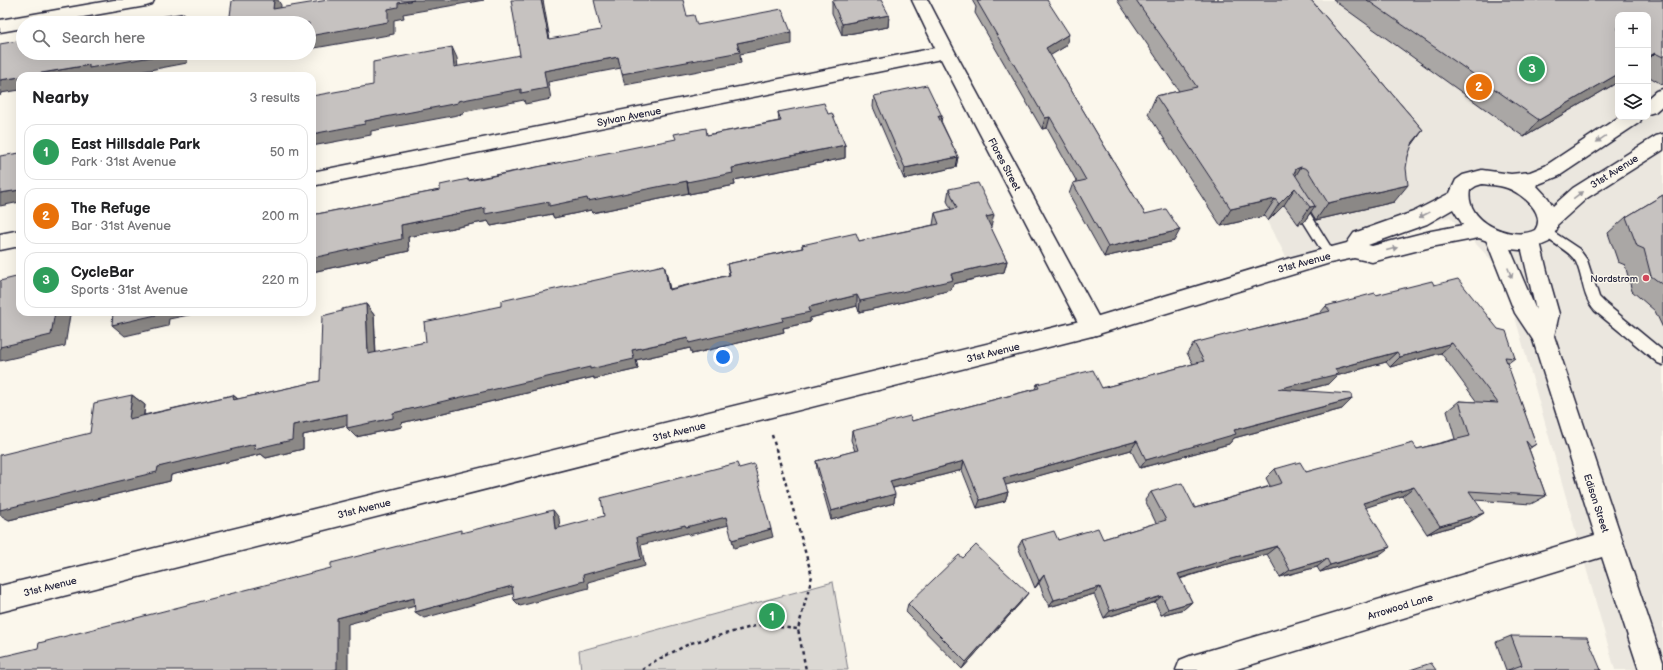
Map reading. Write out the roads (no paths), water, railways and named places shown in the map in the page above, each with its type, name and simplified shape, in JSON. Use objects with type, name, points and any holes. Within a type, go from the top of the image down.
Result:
[{"type":"street","points":[[56,16],[146,0]]},
{"type":"street","name":"Flores Street","points":[[920,0],[1092,327]]},
{"type":"street","points":[[0,26],[16,23]]},
{"type":"street","name":"Sylvan Avenue","points":[[316,179],[946,52]]},
{"type":"street","points":[[1651,105],[1663,96]]},
{"type":"street","points":[[1542,231],[1511,242],[1488,234],[1468,219],[1461,208],[1459,197],[1462,187],[1470,180],[1482,177],[1512,181],[1532,179],[1552,171],[1628,120]]},
{"type":"street","name":"31st Avenue","points":[[1542,231],[1580,192],[1663,141]]},
{"type":"street","points":[[1512,181],[1526,188],[1539,198],[1547,209],[1542,231],[1548,314],[1543,336]]},
{"type":"street","points":[[1354,250],[1361,239],[1420,218],[1459,197]]},
{"type":"street","name":"31st Avenue","points":[[0,599],[1092,327],[1330,255],[1354,250],[1372,254],[1431,239],[1488,234]]},
{"type":"street","name":"Edison Street","points":[[1488,234],[1526,313],[1543,336],[1610,544],[1653,670]]},
{"type":"street","points":[[0,242],[16,239]]},
{"type":"street","name":"Arrowood Lane","points":[[1190,670],[1610,544]]},
{"type":"lane","points":[[1290,190],[1330,255]]},
{"type":"lane","points":[[1542,231],[1575,252],[1581,260],[1593,299],[1600,307],[1663,358]]},
{"type":"place","name":"CycleBar","points":[[1532,69]]},
{"type":"place","name":"The Refuge","points":[[1479,87]]},
{"type":"place","name":"Nordstrom","points":[[1646,278]]},
{"type":"place","name":"East Hillsdale Park","points":[[772,616]]}]
